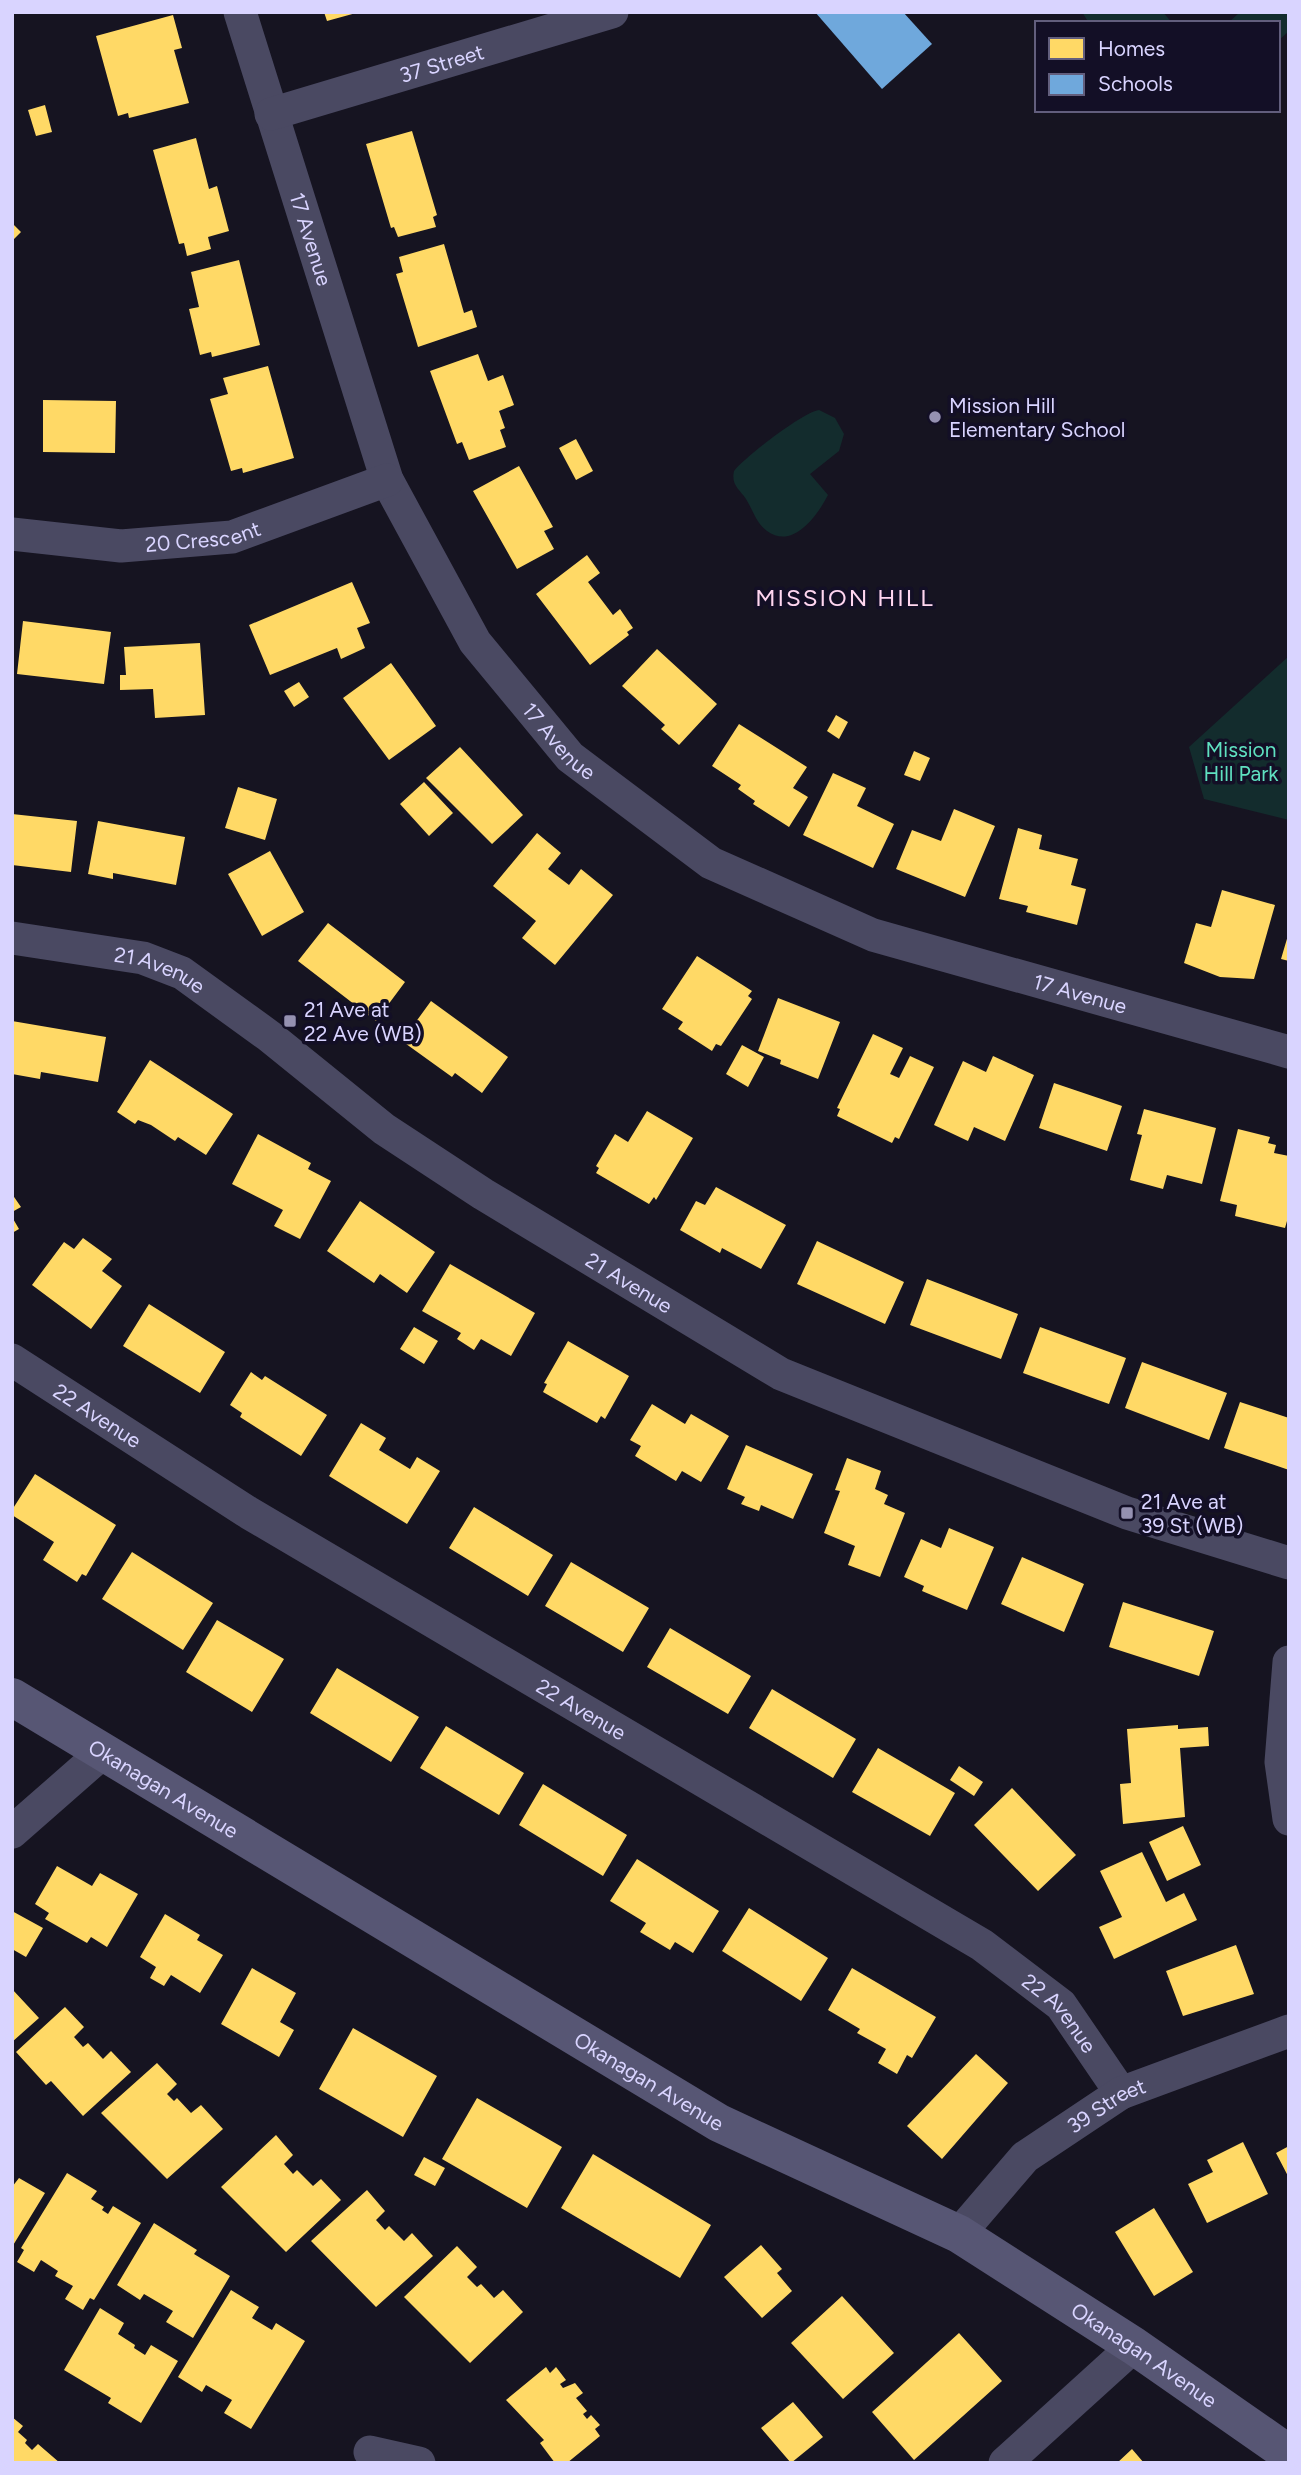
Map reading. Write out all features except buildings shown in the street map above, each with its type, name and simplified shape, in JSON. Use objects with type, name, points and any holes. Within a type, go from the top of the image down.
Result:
[{"type":"street","name":"17 Avenue","points":[[240,12],[387,480],[475,642],[570,757],[711,863],[873,935],[1289,1052]]},
{"type":"street","name":"37 Street","points":[[271,114],[612,12]]},
{"type":"street","name":"20 Crescent","points":[[12,534],[121,546],[232,537],[387,480]]},
{"type":"street","name":"21 Avenue","points":[[12,938],[143,958],[181,973],[269,1036],[395,1137],[483,1194],[781,1374],[1127,1513],[1289,1563]]},
{"type":"street","name":"22 Avenue","points":[[12,1360],[249,1513],[982,1945],[1061,2006],[1121,2093]]},
{"type":"street","points":[[1289,1662],[1281,1762],[1289,1819]]},
{"type":"street","name":"Okanagan Avenue","points":[[12,1697],[101,1754],[719,2123],[959,2234],[1135,2346],[1289,2454]]},
{"type":"street","points":[[12,1832],[101,1754]]},
{"type":"street","name":"39 Street","points":[[959,2234],[1025,2157],[1121,2093],[1289,2031]]},
{"type":"street","points":[[1005,2463],[1135,2346]]},
{"type":"street","points":[[370,2452],[419,2463]]},
{"type":"green space","points":[[1082,12],[1163,12],[1170,21],[1088,21]]},
{"type":"green space","points":[[1240,12],[1289,12],[1289,31],[1280,39],[1280,21],[1230,21]]},
{"type":"green space","points":[[819,410],[835,418],[844,434],[839,451],[810,474],[828,495],[811,521],[803,528],[786,536],[777,536],[763,528],[757,520],[735,483],[734,471],[775,436],[801,418]]},
{"type":"green space","name":"Mission Hill Park","points":[[1289,656],[1289,820],[1204,799],[1189,747]]},
{"type":"place","name":"Mission Hill Elementary School","points":[[935,417]]},
{"type":"place","name":"21 Ave at 22 Ave (WB)","points":[[290,1021]]},
{"type":"place","name":"21 Ave at 39 St (WB)","points":[[1127,1513]]},
{"type":"district","name":"MISSION HILL","points":[[845,597]]}]
